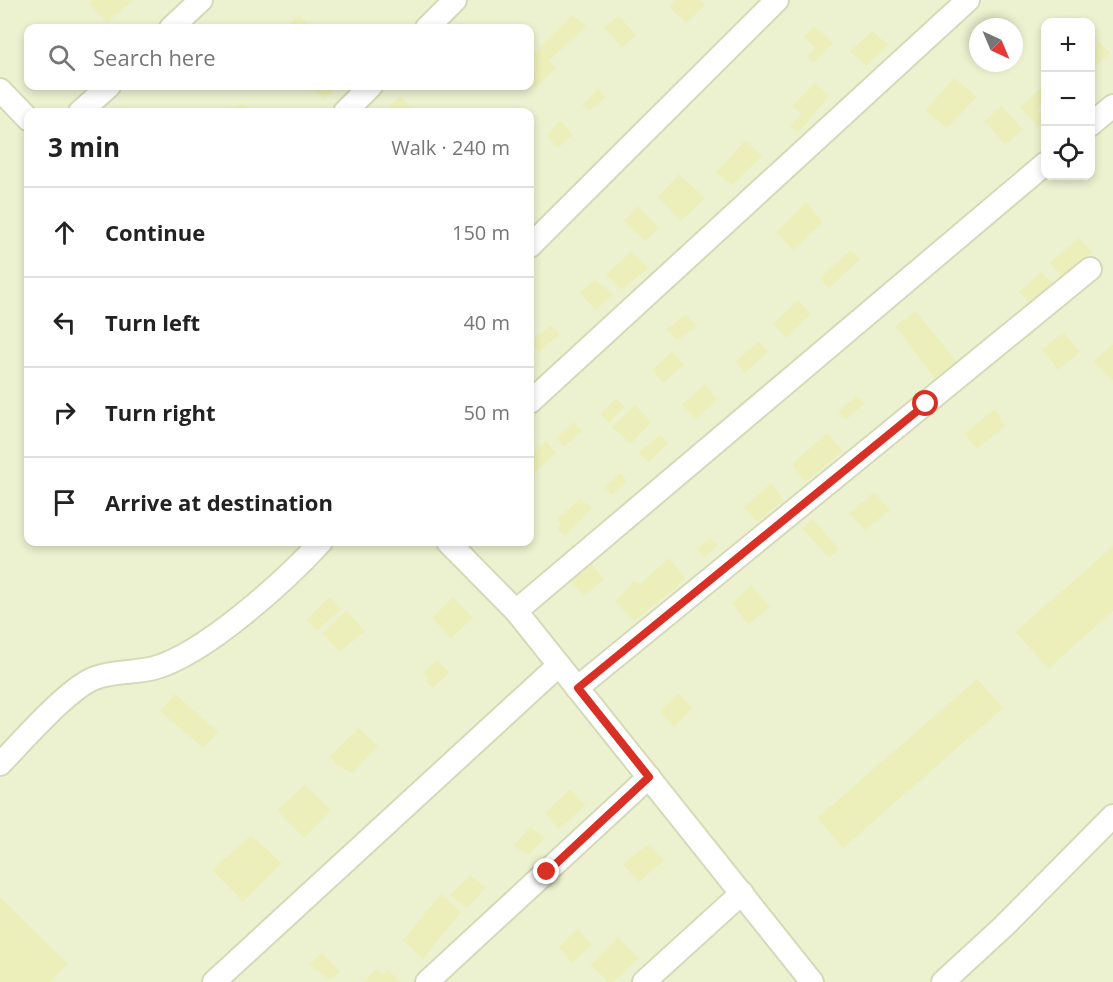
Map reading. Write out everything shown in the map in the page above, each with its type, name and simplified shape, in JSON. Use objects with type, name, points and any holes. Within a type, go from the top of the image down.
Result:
[{"type":"street","points":[[175,24],[201,0]]},
{"type":"street","points":[[431,24],[455,0]]},
{"type":"street","points":[[534,242],[777,0]]},
{"type":"street","points":[[534,398],[968,0]]},
{"type":"street","points":[[0,90],[24,115]]},
{"type":"street","points":[[84,108],[105,90]]},
{"type":"street","points":[[349,108],[367,90]]},
{"type":"street","points":[[1095,121],[1113,106]]},
{"type":"street","points":[[516,611],[1041,167]]},
{"type":"street","points":[[578,688],[1090,269]]},
{"type":"street","points":[[0,764],[73,692],[94,678],[155,668],[195,650],[242,614],[317,546]]},
{"type":"street","points":[[452,546],[516,611],[813,982]]},
{"type":"street","points":[[214,982],[559,665]]},
{"type":"street","points":[[427,982],[649,777]]},
{"type":"street","points":[[943,982],[1004,926],[1113,816]]},
{"type":"street","points":[[644,982],[742,893]]},
{"type":"shaded area","points":[[0,0],[1113,0],[1113,982],[0,982]]},
{"type":"building","points":[[92,0],[133,0],[107,23],[89,4]]},
{"type":"building","points":[[676,0],[701,0],[705,5],[686,23],[669,7]]},
{"type":"building","points":[[299,15],[308,24],[290,24]]},
{"type":"building","points":[[572,15],[586,26],[549,61],[556,68],[535,88],[534,53]]},
{"type":"building","points":[[619,16],[636,35],[622,48],[604,27]]},
{"type":"building","points":[[814,26],[833,43],[814,63],[807,57],[815,48],[804,37]]},
{"type":"building","points":[[872,31],[888,45],[866,66],[850,51]]},
{"type":"building","points":[[1095,37],[1110,53],[1095,66]]},
{"type":"building","points":[[954,78],[977,97],[947,128],[925,111]]},
{"type":"building","points":[[815,83],[829,96],[798,133],[790,126],[801,114],[792,106]]},
{"type":"building","points":[[1041,88],[1041,106],[1037,109],[1041,113],[1041,123],[1037,126],[1020,107]]},
{"type":"building","points":[[598,89],[606,97],[589,111],[582,105]]},
{"type":"building","points":[[316,90],[334,90],[324,99]]},
{"type":"building","points":[[400,96],[411,108],[388,108]]},
{"type":"building","points":[[241,104],[250,108],[235,108]]},
{"type":"building","points":[[1002,106],[1023,130],[1005,145],[984,121]]},
{"type":"building","points":[[560,120],[573,135],[558,148],[547,136]]},
{"type":"building","points":[[745,140],[762,156],[732,185],[716,173]]},
{"type":"building","points":[[679,174],[705,198],[681,221],[658,197]]},
{"type":"building","points":[[806,202],[823,222],[793,250],[776,232]]},
{"type":"building","points":[[638,206],[659,228],[645,241],[624,221]]},
{"type":"building","points":[[1079,238],[1093,252],[1063,278],[1050,263]]},
{"type":"building","points":[[851,250],[860,259],[829,288],[820,278]]},
{"type":"building","points":[[632,251],[649,268],[621,290],[606,275]]},
{"type":"building","points":[[1041,272],[1054,284],[1031,304],[1019,292]]},
{"type":"building","points":[[595,280],[613,294],[596,310],[579,293]]},
{"type":"building","points":[[798,300],[811,314],[786,338],[773,324]]},
{"type":"building","points":[[916,311],[956,361],[935,379],[895,326]]},
{"type":"building","points":[[686,314],[696,326],[677,341],[666,330]]},
{"type":"building","points":[[551,325],[560,334],[539,352],[534,347],[534,340]]},
{"type":"building","points":[[1064,332],[1080,352],[1058,370],[1042,349]]},
{"type":"building","points":[[759,341],[768,352],[745,373],[735,362]]},
{"type":"building","points":[[1113,344],[1113,381],[1093,361]]},
{"type":"building","points":[[672,351],[684,365],[663,383],[652,370]]},
{"type":"building","points":[[705,384],[717,399],[696,419],[682,405]]},
{"type":"building","points":[[856,396],[865,403],[846,420],[838,412]]},
{"type":"building","points":[[616,398],[625,407],[609,423],[600,414]]},
{"type":"building","points":[[635,405],[651,422],[631,444],[612,427]]},
{"type":"building","points":[[995,409],[1005,426],[977,449],[964,434]]},
{"type":"building","points":[[574,422],[582,431],[564,447],[556,438]]},
{"type":"building","points":[[827,433],[843,451],[805,482],[792,464]]},
{"type":"building","points":[[660,435],[668,443],[649,462],[638,453]]},
{"type":"building","points":[[546,441],[556,453],[534,474],[534,452]]},
{"type":"building","points":[[620,473],[627,481],[612,495],[604,487]]},
{"type":"building","points":[[771,483],[784,500],[757,522],[744,507]]},
{"type":"building","points":[[874,492],[890,510],[865,530],[849,514]]},
{"type":"building","points":[[580,499],[592,508],[565,536],[557,529],[561,524],[557,519]]},
{"type":"building","points":[[813,519],[839,549],[829,558],[802,528]]},
{"type":"building","points":[[710,538],[718,545],[704,558],[697,549]]},
{"type":"building","points":[[1113,546],[1113,611],[1048,669],[1015,632]]},
{"type":"building","points":[[587,558],[604,579],[584,596],[566,576]]},
{"type":"building","points":[[669,558],[686,579],[634,621],[615,602],[634,581],[640,584]]},
{"type":"building","points":[[751,585],[770,607],[748,625],[732,603]]},
{"type":"building","points":[[329,597],[341,609],[317,631],[306,620]]},
{"type":"building","points":[[453,597],[473,618],[451,638],[432,618]]},
{"type":"building","points":[[346,610],[365,631],[340,652],[322,634]]},
{"type":"building","points":[[437,660],[450,672],[433,688],[426,682],[429,679],[423,672]]},
{"type":"building","points":[[977,679],[1003,708],[843,848],[817,818]]},
{"type":"building","points":[[678,693],[693,708],[674,727],[659,712]]},
{"type":"building","points":[[175,694],[218,732],[203,748],[160,711]]},
{"type":"building","points":[[358,728],[378,746],[352,773],[335,764],[330,756]]},
{"type":"building","points":[[305,785],[331,810],[304,838],[277,810]]},
{"type":"building","points":[[570,789],[586,805],[559,829],[545,813]]},
{"type":"building","points":[[530,827],[545,837],[529,855],[513,846]]},
{"type":"building","points":[[251,835],[282,863],[243,902],[212,870]]},
{"type":"building","points":[[649,844],[664,860],[639,882],[622,864]]},
{"type":"building","points":[[470,875],[486,888],[467,908],[450,895]]},
{"type":"building","points":[[441,894],[461,912],[423,959],[403,940]]},
{"type":"building","points":[[0,897],[68,964],[50,982],[0,982]]},
{"type":"building","points":[[578,929],[592,945],[572,963],[559,947]]},
{"type":"building","points":[[618,937],[639,958],[613,982],[609,982],[590,965]]},
{"type":"building","points":[[322,953],[340,971],[330,980],[309,964]]},
{"type":"building","points":[[376,969],[383,974],[388,970],[401,982],[363,982]]},
{"type":"route","points":[[547,872],[649,777],[578,688],[926,404]]}]
